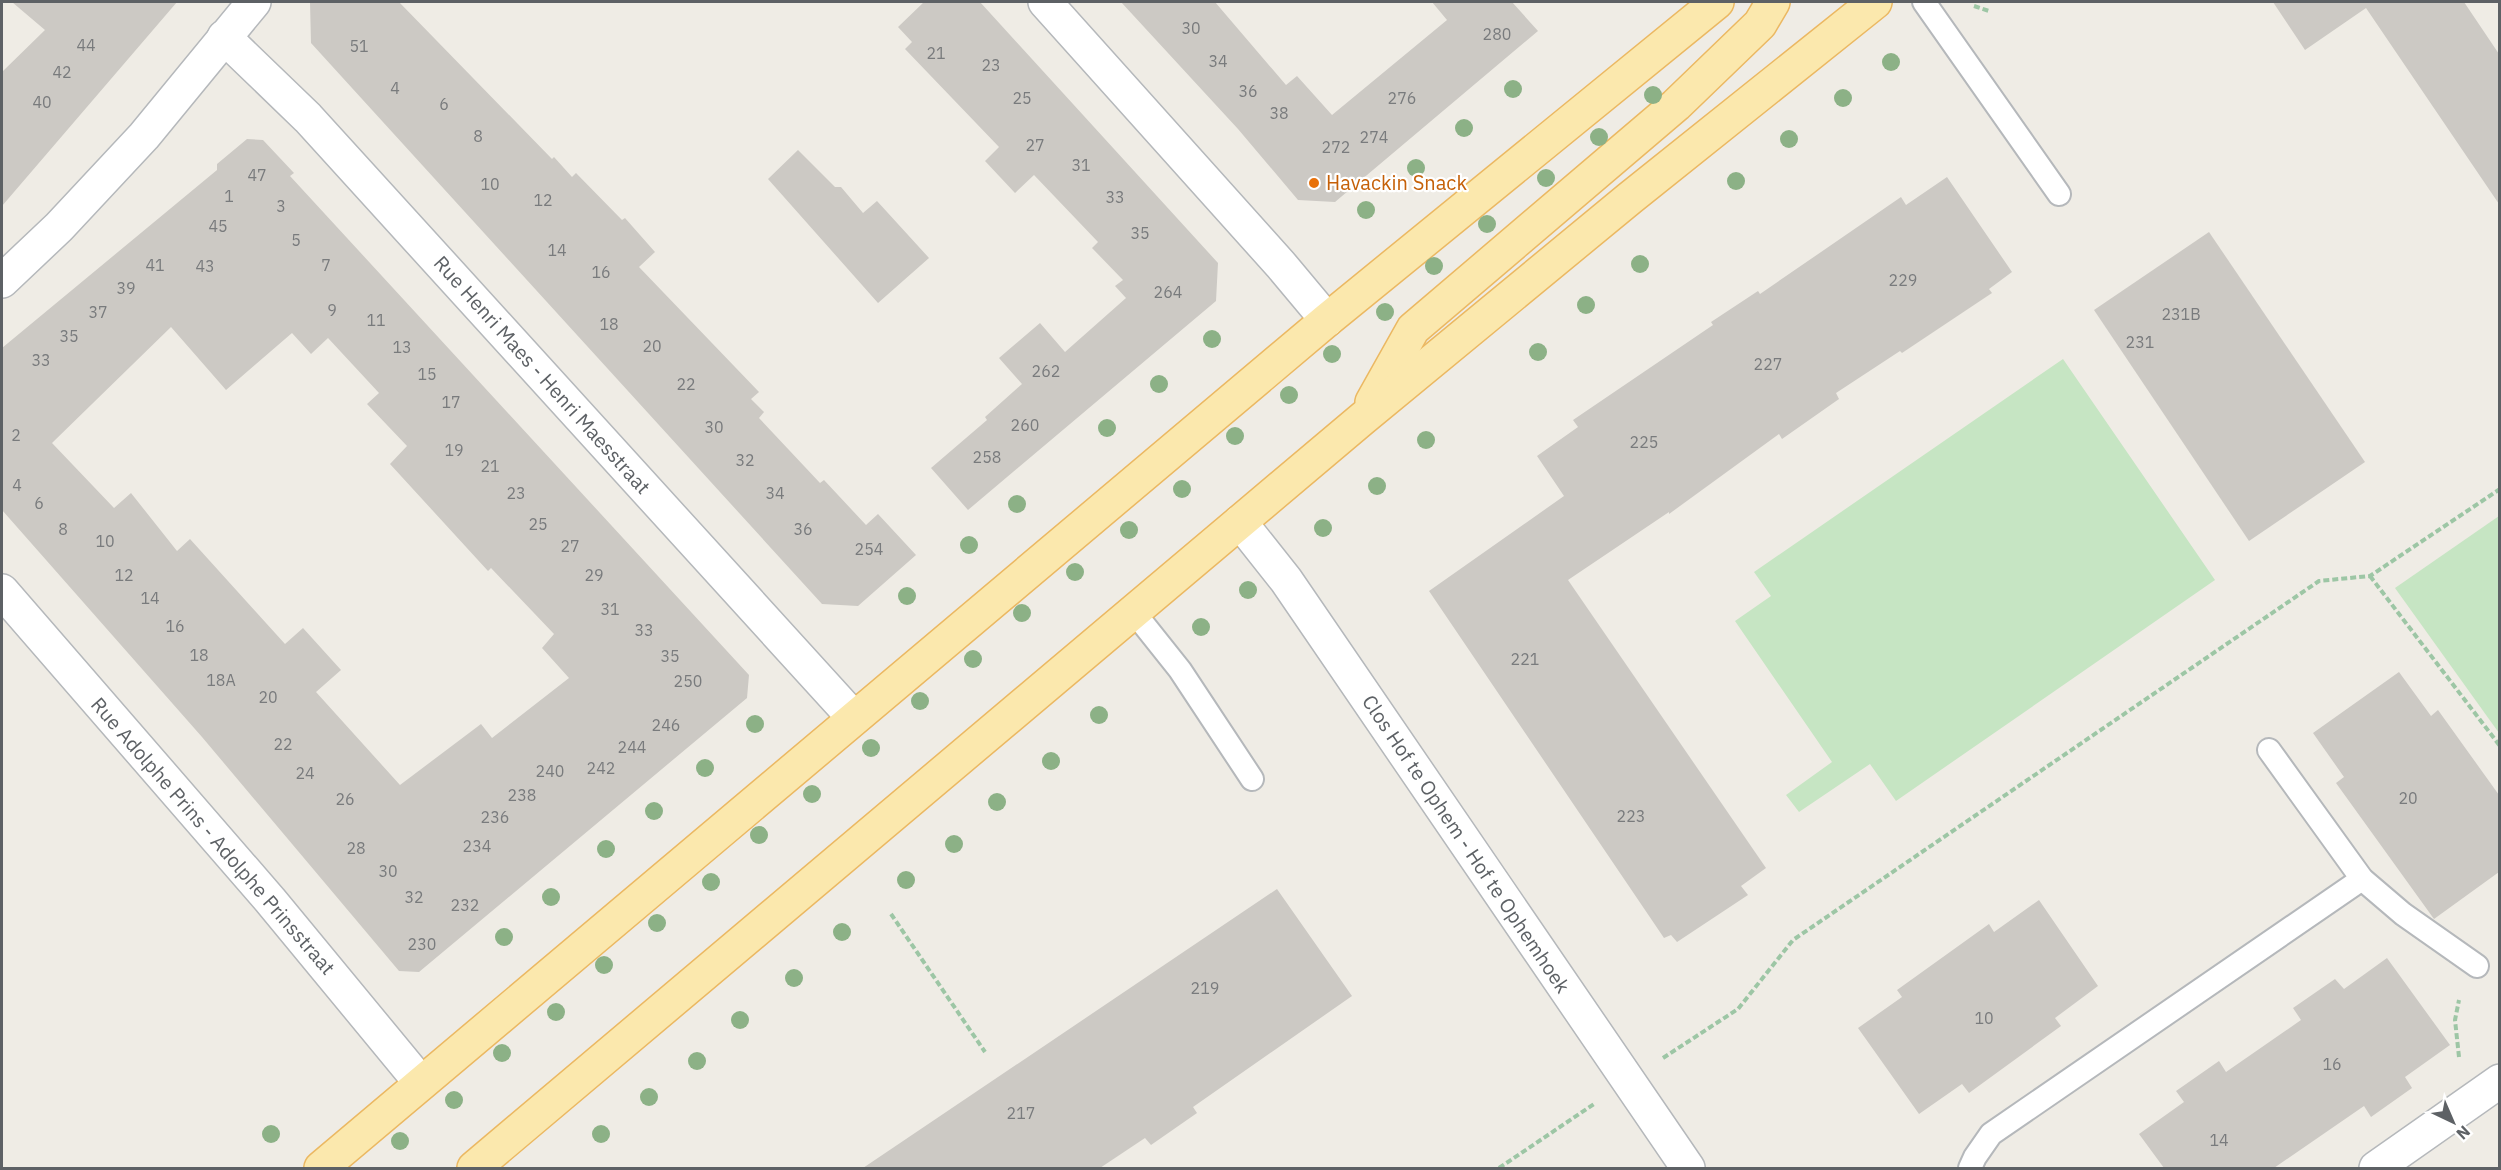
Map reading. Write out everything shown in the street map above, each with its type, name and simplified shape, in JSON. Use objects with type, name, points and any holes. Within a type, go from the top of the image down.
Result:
[{"type":"main road","points":[[321,1168],[1327,320],[1717,2]]},
{"type":"main road","points":[[1362,419],[1413,329],[1676,105],[1760,24],[1773,2]]},
{"type":"main road","points":[[474,1168],[1362,419],[1630,198],[1875,2]]},
{"type":"street","points":[[2,281],[59,227],[137,144],[254,2]]},
{"type":"street","points":[[1045,2],[1281,265],[1327,320]]},
{"type":"street","name":"Rue Henri Maes - Henri Maesstraat","points":[[224,38],[308,118],[854,718]]},
{"type":"street","name":"Clos Hof te Ophem - Hof te Ophemhoek","points":[[1240,522],[1286,580],[1688,1168]]},
{"type":"street","name":"Rue Adolphe Prins - Adolphe Prinsstraat","points":[[2,591],[270,900],[421,1083]]},
{"type":"street","points":[[2376,1168],[2489,1088]]},
{"type":"lane","points":[[1924,2],[2059,194]]},
{"type":"lane","points":[[1133,611],[1180,669],[1252,779]]},
{"type":"lane","points":[[2269,750],[2362,879],[2403,914],[2476,966]]},
{"type":"lane","points":[[1970,1168],[1991,1134],[2362,879]]},
{"type":"path","points":[[1499,1168],[1738,1009],[1793,940],[2319,581],[2370,576],[2499,489]]},
{"type":"path","points":[[2370,576],[2499,746]]},
{"type":"path","points":[[891,914],[985,1052]]},
{"type":"path","points":[[2476,966],[2461,991],[2455,1020],[2459,1063],[2489,1088]]},
{"type":"green space","points":[[2063,359],[2215,580],[1896,801],[1870,764],[1799,812],[1786,795],[1832,762],[1735,621],[1771,596],[1754,572]]},
{"type":"green space","points":[[2499,516],[2499,733],[2395,588]]},
{"type":"building","points":[[12,2],[177,2],[2,206],[2,72],[45,30]]},
{"type":"building","points":[[310,2],[399,2],[552,159],[554,157],[572,177],[576,173],[622,220],[625,218],[655,252],[639,267],[759,392],[751,399],[764,412],[759,418],[820,483],[824,480],[866,525],[878,514],[916,555],[858,606],[822,604],[311,43]]},
{"type":"building","points":[[924,2],[980,2],[1218,263],[1216,301],[968,510],[931,468],[987,420],[985,417],[1022,384],[999,358],[1040,323],[1065,352],[1126,298],[1115,286],[1123,280],[1092,248],[1098,242],[1034,175],[1015,193],[985,161],[999,147],[905,49],[912,42],[898,27]]},
{"type":"building","points":[[1121,2],[1215,2],[1286,85],[1297,76],[1332,115],[1447,20],[1432,2],[1512,2],[1538,31],[1335,202],[1298,200],[1238,129]]},
{"type":"building","points":[[2273,2],[2464,2],[2499,54],[2499,204],[2366,8],[2305,50]]},
{"type":"building","points":[[247,139],[263,140],[294,173],[290,176],[749,675],[747,698],[419,972],[399,971],[202,737],[2,510],[2,348],[217,170],[217,164]],"holes":[[[171,327],[226,390],[292,333],[311,354],[328,338],[379,393],[367,404],[407,446],[390,464],[488,571],[491,568],[554,634],[542,648],[569,678],[492,738],[481,724],[400,785],[316,692],[341,670],[303,628],[285,644],[190,539],[177,551],[131,493],[114,508],[52,443]]]},
{"type":"building","points":[[798,150],[835,187],[841,187],[863,213],[877,201],[929,258],[878,303],[768,179]]},
{"type":"building","points":[[1947,177],[2012,272],[1989,289],[1992,293],[1902,353],[1900,351],[1836,393],[1839,399],[1782,439],[1779,434],[1669,514],[1669,512],[1568,580],[1766,868],[1741,886],[1748,895],[1677,942],[1671,935],[1664,938],[1429,591],[1564,496],[1537,456],[1578,427],[1573,420],[1713,325],[1711,322],[1758,291],[1760,294],[1901,197],[1906,205]]},
{"type":"building","points":[[2209,232],[2365,462],[2249,541],[2094,310]]},
{"type":"building","points":[[2399,672],[2431,716],[2438,710],[2499,795],[2499,872],[2434,919],[2336,783],[2344,777],[2313,733]]},
{"type":"building","points":[[1277,889],[1352,996],[1193,1107],[1197,1113],[1151,1145],[1145,1138],[1100,1168],[863,1168]]},
{"type":"building","points":[[2039,900],[2098,986],[2055,1018],[2061,1026],[1969,1093],[1962,1084],[1919,1114],[1858,1028],[1902,997],[1897,990],[1989,924],[1994,932]]},
{"type":"building","points":[[2387,958],[2450,1045],[2405,1077],[2412,1088],[2371,1117],[2364,1106],[2274,1168],[2164,1168],[2139,1134],[2184,1102],[2176,1091],[2219,1061],[2226,1072],[2301,1020],[2293,1008],[2335,979],[2344,989]]},
{"type":"place","name":"Havackin Snack","points":[[1314,183]]}]
